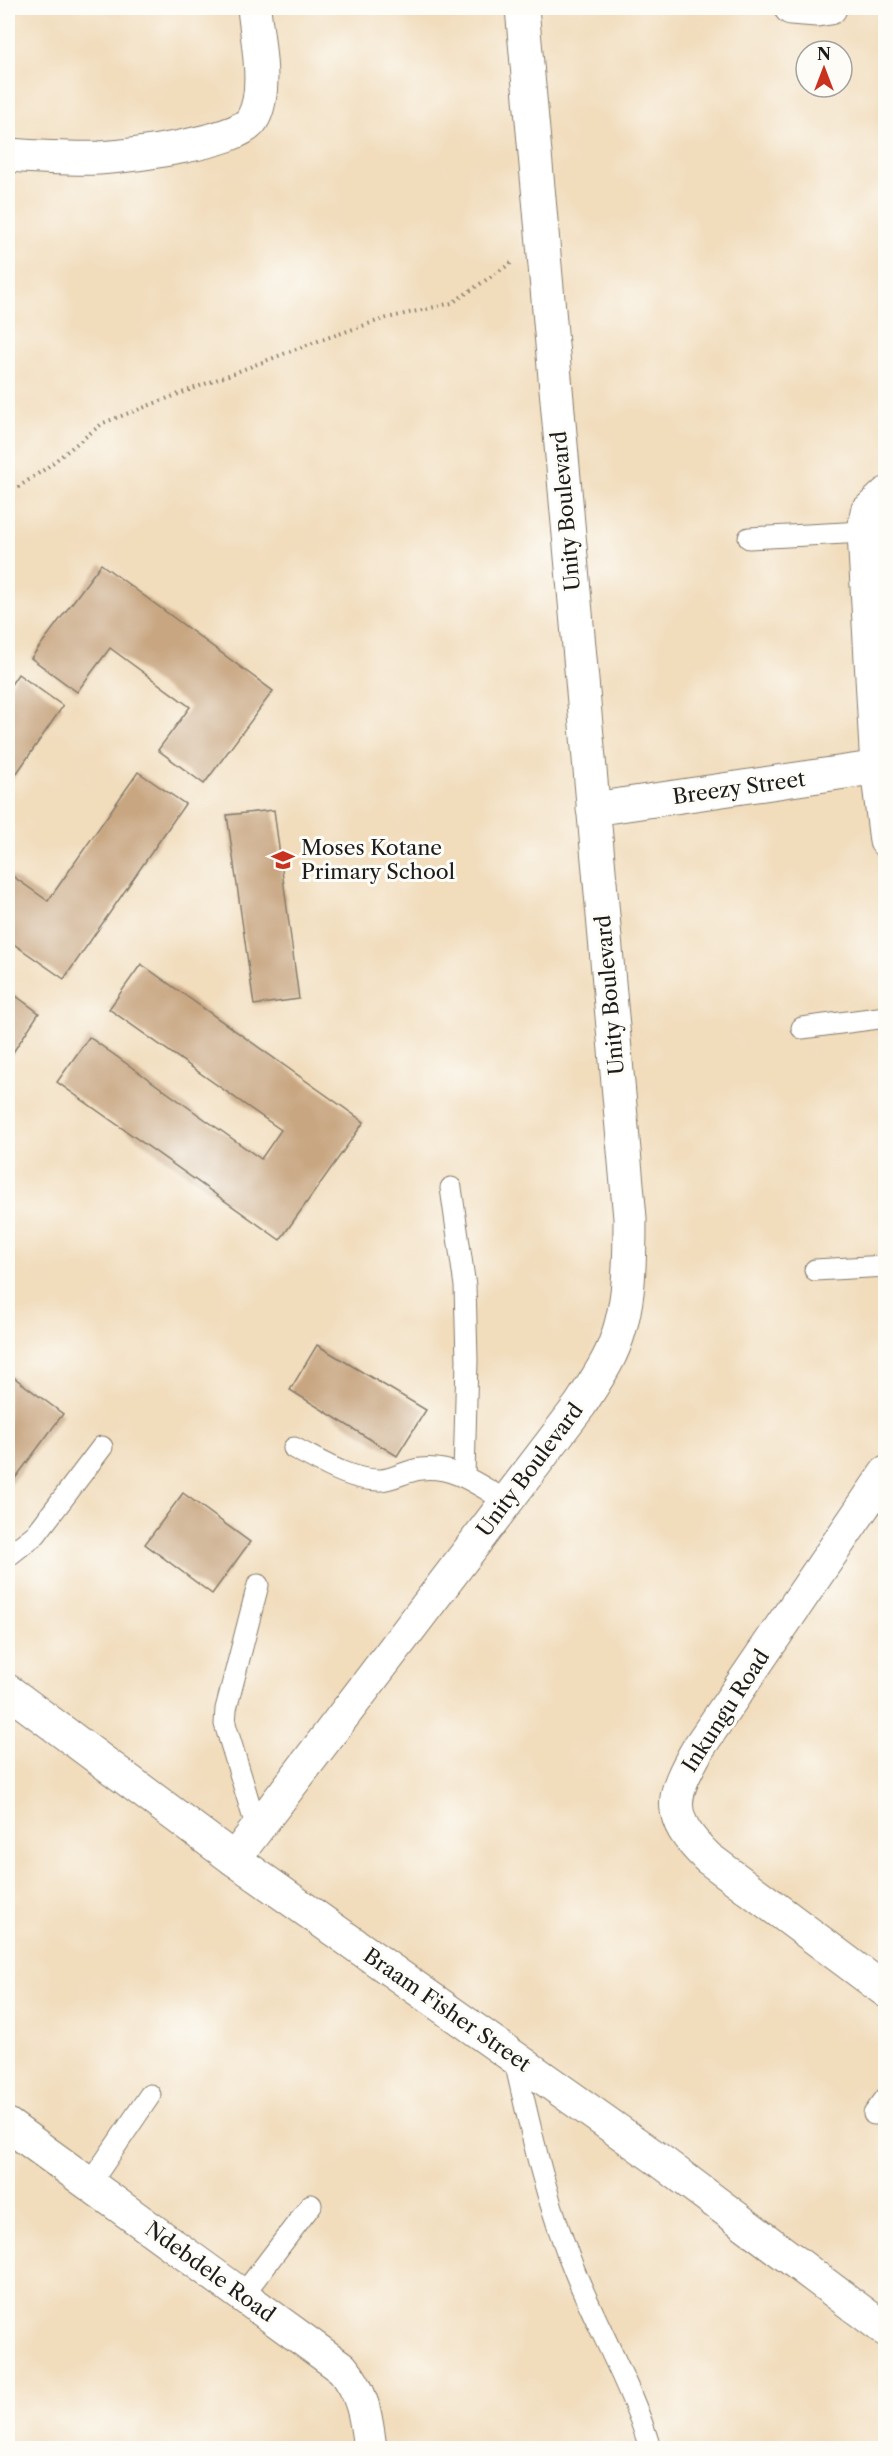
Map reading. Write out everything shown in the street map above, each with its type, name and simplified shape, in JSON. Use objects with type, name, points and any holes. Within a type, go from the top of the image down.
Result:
[{"type":"street","points":[[8,155],[99,158],[173,149],[241,131],[251,122],[260,98],[254,8]]},
{"type":"street","name":"Unity Boulevard","points":[[234,1859],[580,1405],[608,1360],[622,1315],[629,1277],[630,1218],[522,8]]},
{"type":"street","points":[[791,8],[816,10],[830,8]]},
{"type":"street","points":[[885,494],[867,512],[864,532],[885,841]]},
{"type":"street","name":"Breezy Street","points":[[593,809],[881,767]]},
{"type":"street","name":"Inkungu Road","points":[[885,1473],[699,1747],[680,1786],[675,1808],[680,1825],[691,1842],[708,1858],[885,1991]]},
{"type":"street","name":"Braam Fisher Street","points":[[8,1691],[234,1859],[662,2162],[885,2330]]},
{"type":"street","name":"Ndebdele Road","points":[[8,2125],[342,2368],[359,2391],[365,2411],[370,2448]]},
{"type":"lane","points":[[749,538],[864,532]]},
{"type":"lane","points":[[802,1028],[885,1017]]},
{"type":"lane","points":[[451,1188],[465,1286],[467,1360],[464,1476]]},
{"type":"lane","points":[[815,1270],[885,1266]]},
{"type":"lane","points":[[8,1556],[36,1534],[102,1446]]},
{"type":"lane","points":[[294,1448],[353,1476],[381,1480],[420,1469],[442,1468],[464,1476],[506,1502]]},
{"type":"lane","points":[[257,1829],[225,1724],[226,1709],[258,1585]]},
{"type":"lane","points":[[514,2058],[545,2192],[577,2277],[640,2413],[650,2448]]},
{"type":"lane","points":[[89,2185],[150,2095]]},
{"type":"lane","points":[[242,2296],[311,2205]]},
{"type":"path","points":[[8,494],[45,469],[103,423],[383,318],[452,303],[508,265],[542,248]]},
{"type":"building","points":[[101,564],[273,691],[204,784],[158,750],[190,707],[110,648],[77,692],[31,658]]},
{"type":"building","points":[[18,674],[63,706],[8,786],[8,689]]},
{"type":"building","points":[[138,772],[185,804],[64,979],[8,940],[8,873],[48,901]]},
{"type":"building","points":[[274,810],[299,999],[254,1005],[227,815]]},
{"type":"building","points":[[141,964],[364,1122],[280,1240],[57,1082],[89,1037],[261,1159],[281,1130],[109,1009]]},
{"type":"building","points":[[8,990],[39,1013],[8,1060]]},
{"type":"building","points":[[317,1345],[426,1410],[397,1456],[290,1390]]},
{"type":"building","points":[[8,1373],[63,1414],[8,1488]]},
{"type":"building","points":[[183,1493],[250,1542],[212,1594],[145,1544]]},
{"type":"place","name":"Moses Kotane Primary School","points":[[283,860]]}]
